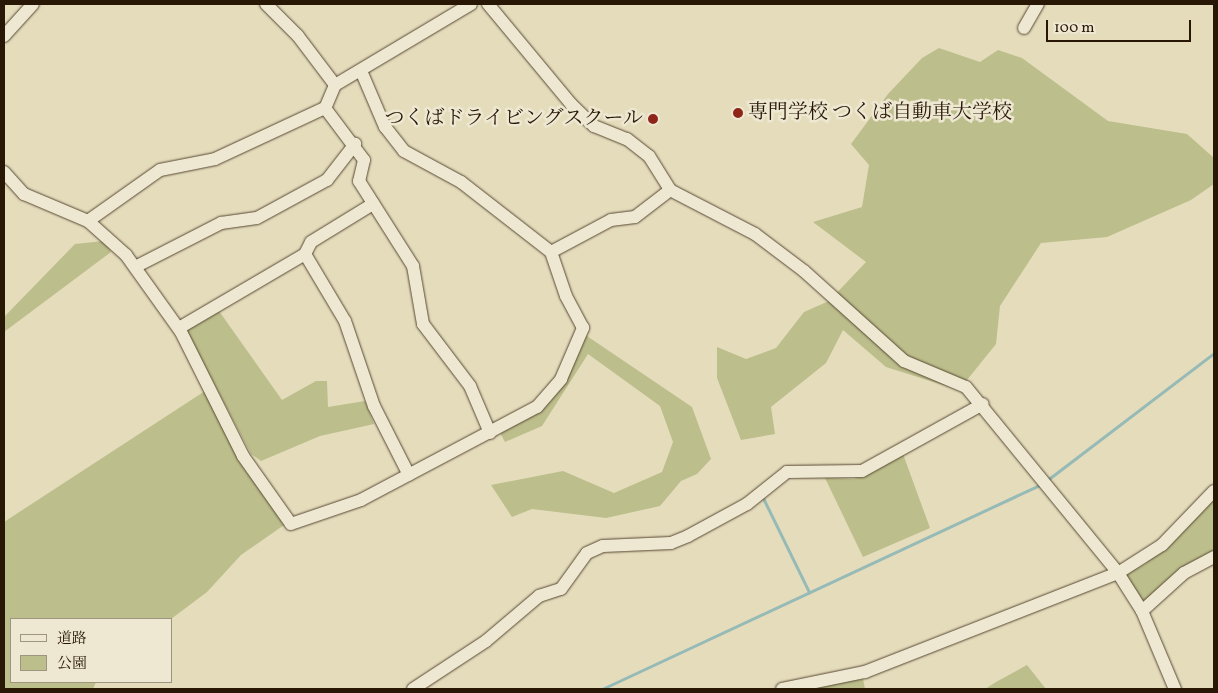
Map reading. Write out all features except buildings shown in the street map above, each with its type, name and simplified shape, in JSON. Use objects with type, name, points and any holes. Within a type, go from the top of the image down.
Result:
[{"type":"street","points":[[4,36],[33,4]]},
{"type":"street","points":[[266,4],[298,36],[335,85]]},
{"type":"street","points":[[88,222],[160,170],[215,159],[325,108],[335,85],[362,73],[471,4]]},
{"type":"street","points":[[488,4],[571,104],[594,126],[627,139],[649,156],[670,190],[755,234],[804,271],[904,361],[966,387],[983,404],[1118,573],[1142,612],[1175,689]]},
{"type":"street","points":[[1024,28],[1038,4]]},
{"type":"street","points":[[4,172],[24,194],[88,222],[135,267],[179,328],[243,456],[292,524],[361,500],[490,433],[549,395],[561,379],[583,328],[566,296],[550,252],[461,182],[404,151],[384,127],[362,73]]},
{"type":"street","points":[[325,108],[354,144],[364,160],[360,181],[413,266],[423,324],[470,386],[490,433]]},
{"type":"street","points":[[135,267],[222,223],[258,218],[318,185],[354,144]]},
{"type":"street","points":[[550,252],[611,220],[635,217],[670,190]]},
{"type":"street","points":[[179,328],[305,254],[311,242],[373,204]]},
{"type":"street","points":[[305,254],[345,321],[374,406],[409,475]]},
{"type":"street","points":[[413,689],[486,641],[539,596],[561,589],[587,553],[603,546],[670,543],[688,536],[747,504],[787,472],[862,472],[983,404]]},
{"type":"street","points":[[782,689],[865,672],[1118,573],[1162,545],[1214,491]]},
{"type":"street","points":[[1142,612],[1184,573],[1214,557]]},
{"type":"green space","points":[[939,48],[980,62],[998,50],[1022,58],[1108,121],[1187,134],[1214,158],[1214,184],[1191,200],[1107,237],[1041,243],[1000,306],[996,344],[959,390],[886,367],[843,330],[826,363],[771,407],[775,434],[741,440],[717,378],[717,347],[746,359],[776,348],[804,312],[829,301],[866,262],[813,222],[862,207],[869,165],[851,144],[888,94],[922,58]]},
{"type":"green space","points":[[104,241],[111,252],[4,332],[4,317],[75,244]]},
{"type":"green space","points":[[219,311],[282,400],[316,381],[327,381],[328,407],[365,401],[374,424],[320,436],[261,461],[251,454],[186,330]]},
{"type":"green space","points":[[581,332],[692,407],[711,459],[697,474],[681,481],[660,506],[606,518],[532,509],[512,517],[491,485],[563,471],[614,493],[662,472],[673,442],[660,406],[588,354],[542,426],[505,442],[498,429],[549,395]]},
{"type":"green space","points":[[205,391],[287,523],[241,555],[207,592],[172,618],[10,618],[10,683],[96,683],[93,689],[4,689],[4,522]]},
{"type":"green space","points":[[903,454],[930,528],[863,557],[825,478],[854,479]]},
{"type":"green space","points":[[1214,497],[1214,552],[1143,604],[1125,575],[1145,564]]},
{"type":"green space","points":[[1027,665],[1046,689],[985,689],[996,682]]},
{"type":"green space","points":[[863,679],[865,689],[794,689]]},
{"type":"waterway","points":[[1046,481],[1214,353]]},
{"type":"waterway","points":[[602,689],[1041,484]]},
{"type":"waterway","points":[[763,498],[809,592]]},
{"type":"place","name":"専門学校 つくば自動車大学校","points":[[738,113]]},
{"type":"place","name":"つくばドライビングスクール","points":[[653,119]]}]
